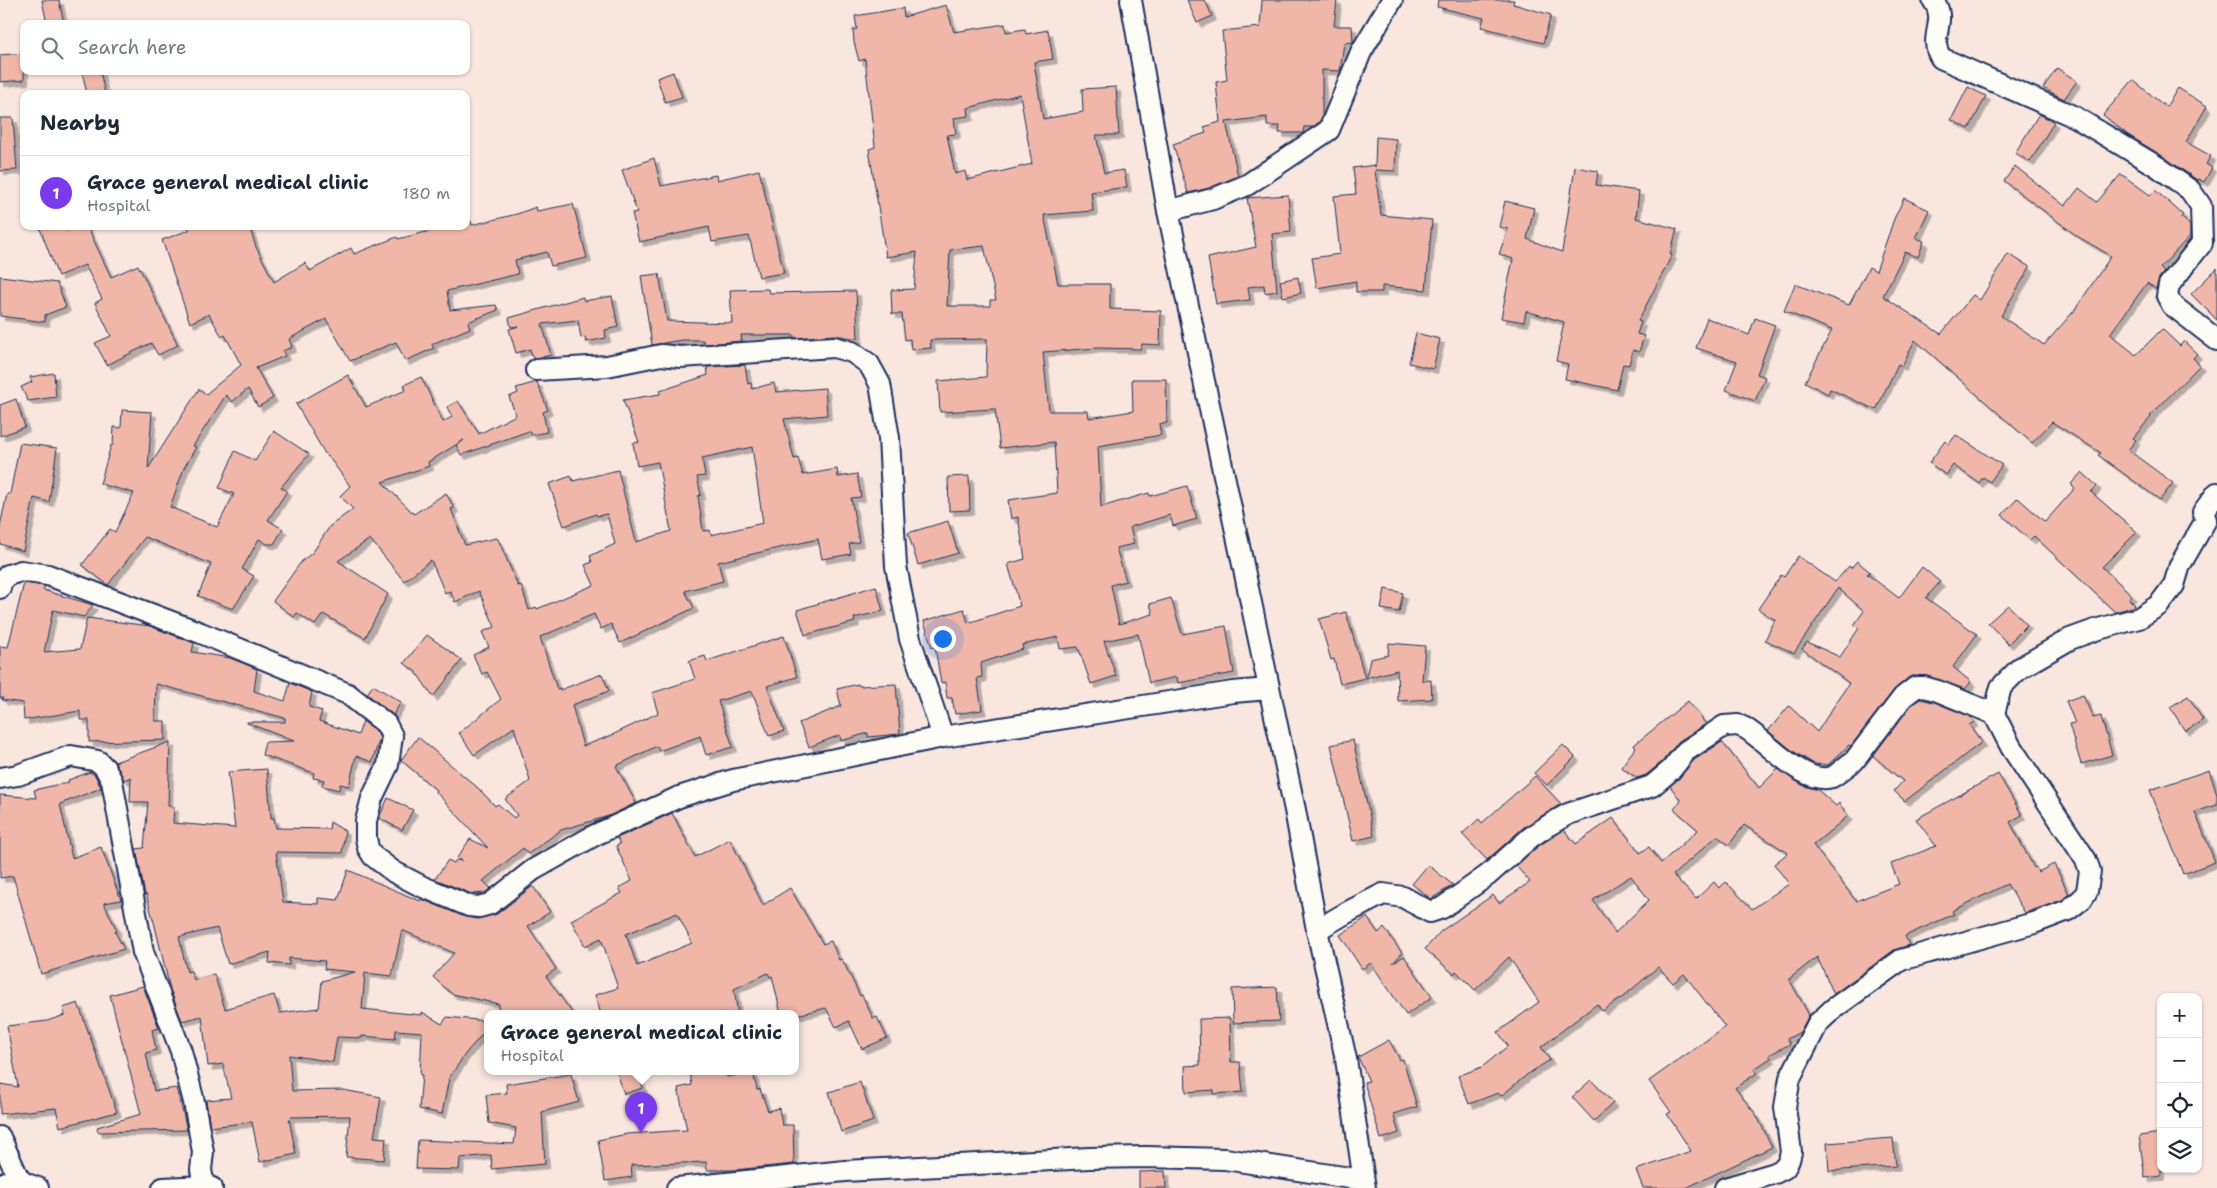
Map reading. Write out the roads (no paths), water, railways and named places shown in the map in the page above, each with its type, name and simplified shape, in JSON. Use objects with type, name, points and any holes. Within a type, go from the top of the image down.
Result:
[{"type":"street","points":[[677,1188],[845,1171],[1089,1158],[1146,1157],[1225,1159],[1364,1184],[1346,1059],[1317,930],[1295,810],[1168,211],[1131,0]]},
{"type":"street","points":[[1168,211],[1213,199],[1248,185],[1330,130],[1361,52],[1392,0]]},
{"type":"street","points":[[1933,0],[1940,13],[1936,46],[1941,58],[2075,117],[2158,167],[2190,190],[2201,206],[2202,243],[2169,285],[2166,296],[2172,304],[2217,340]]},
{"type":"street","points":[[536,370],[607,366],[661,355],[680,357],[834,347],[852,352],[869,364],[880,384],[889,438],[896,566],[906,621],[910,639],[943,737]]},
{"type":"street","points":[[1994,714],[2002,688],[2020,668],[2070,640],[2095,630],[2139,618],[2160,605],[2174,585],[2180,565],[2206,520],[2203,512],[2217,493]]},
{"type":"street","points":[[0,588],[1,583],[8,575],[21,571],[48,575],[201,633],[348,694],[386,724],[392,736],[388,765],[372,798],[366,821],[368,848],[373,856],[394,872],[421,886],[469,906],[490,904],[533,870],[595,835],[679,797],[733,780],[943,737],[1233,692],[1269,689]]},
{"type":"street","points":[[1317,930],[1346,912],[1383,894],[1403,897],[1430,912],[1442,908],[1488,875],[1531,837],[1549,824],[1568,814],[1652,786],[1671,770],[1686,751],[1724,726],[1738,725],[1745,728],[1800,770],[1820,778],[1833,777],[1843,767],[1854,761],[1903,696],[1916,687],[1938,691],[1994,714],[2036,786],[2086,860],[2090,871],[2087,891],[2082,899],[2068,910],[2034,923],[1902,960],[1833,1009],[1818,1023],[1790,1078],[1785,1107],[1790,1160],[1785,1168],[1775,1173],[1725,1188]]},
{"type":"street","points":[[0,778],[18,775],[71,756],[98,761],[105,768],[112,781],[143,952],[181,1051],[194,1102],[203,1152],[201,1170],[208,1187],[163,1188]]},
{"type":"street","points":[[0,1137],[9,1181],[38,1188]]},
{"type":"place","name":"Grace general medical clinic","points":[[641,1133]]}]
